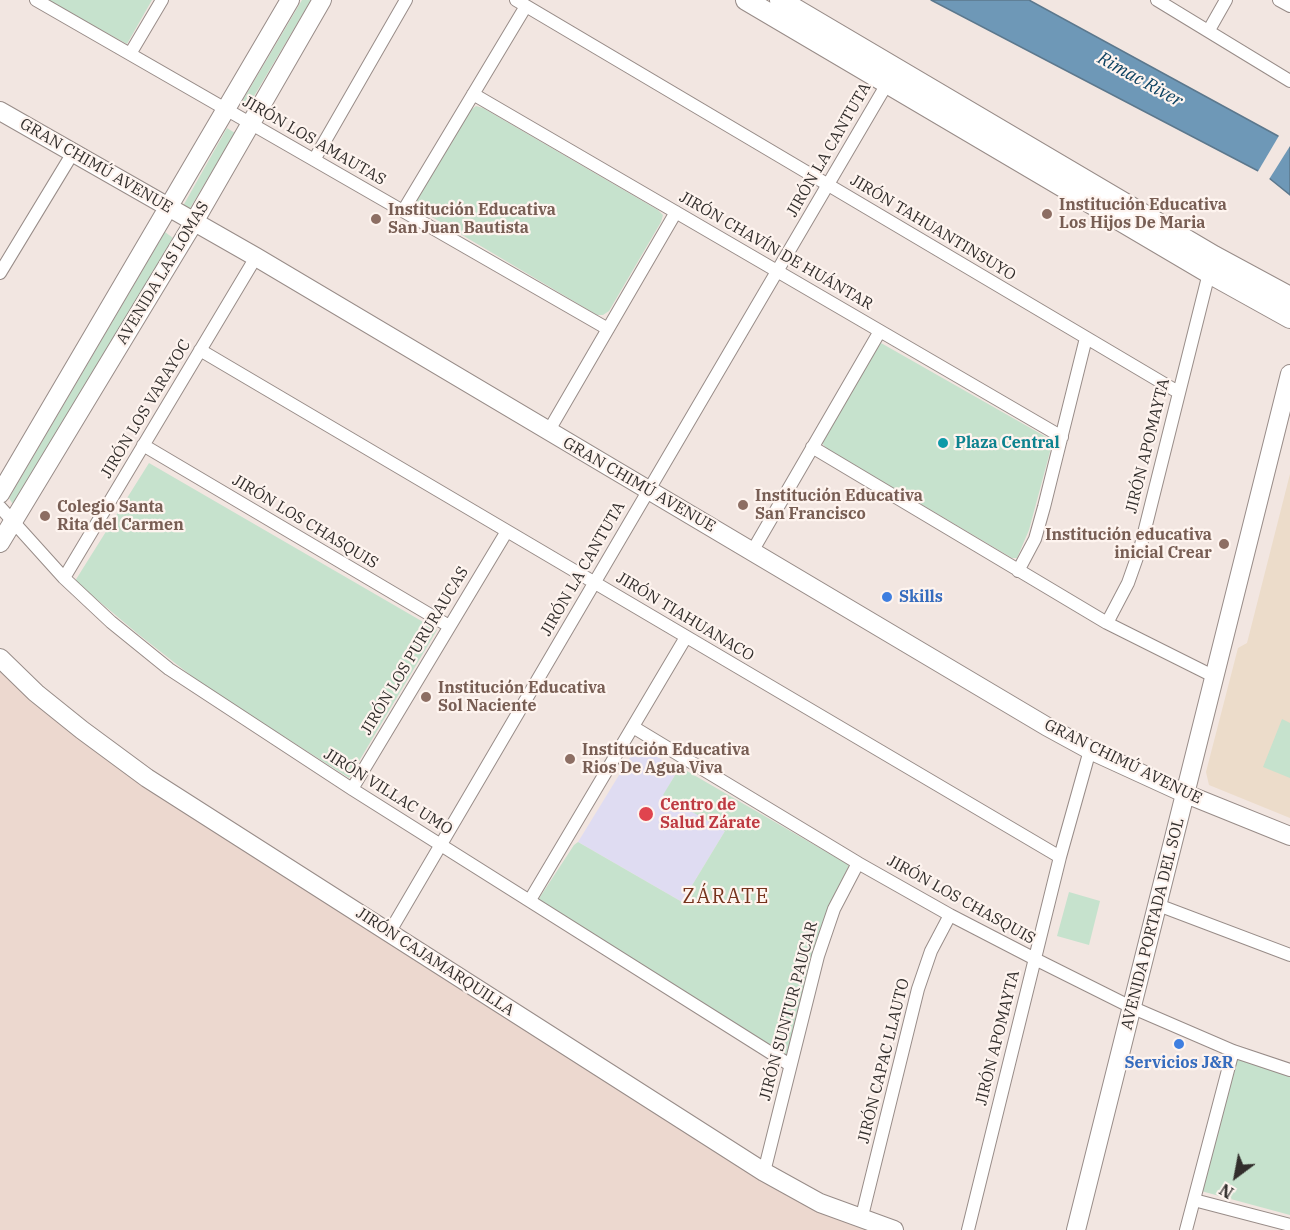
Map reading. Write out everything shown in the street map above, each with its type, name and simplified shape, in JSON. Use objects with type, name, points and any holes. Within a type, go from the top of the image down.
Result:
[{"type":"main road","points":[[746,0],[892,76],[1290,297]]},
{"type":"main road","points":[[780,0],[892,76],[1209,273],[1290,318]]},
{"type":"street","name":"JIRÓN LOS AMAUTAS","points":[[36,0],[608,329]]},
{"type":"street","points":[[130,54],[162,0]]},
{"type":"street","name":"AVENIDA LAS LOMAS","points":[[0,494],[290,0]]},
{"type":"street","name":"AVENIDA LAS LOMAS","points":[[0,543],[194,222],[322,0]]},
{"type":"street","points":[[314,160],[406,0]]},
{"type":"street","points":[[1158,0],[1290,81]]},
{"type":"street","points":[[1209,30],[1226,0]]},
{"type":"street","points":[[1279,0],[1290,6]]},
{"type":"street","points":[[403,211],[473,94],[521,3]]},
{"type":"street","name":"JIRÓN TAHUANTINSUYO","points":[[521,3],[1178,392]]},
{"type":"street","name":"JIRÓN LA CANTUTA","points":[[389,933],[892,76]]},
{"type":"street","name":"JIRÓN CHAVÍN DE HUÁNTAR","points":[[473,94],[1062,437]]},
{"type":"street","name":"GRAN CHIMÚ AVENUE","points":[[0,111],[256,257],[1046,726],[1090,750],[1186,794],[1290,836]]},
{"type":"street","points":[[0,273],[74,152]]},
{"type":"street","points":[[549,432],[675,212]]},
{"type":"street","name":"JIRÓN LOS VARAYOC","points":[[64,578],[256,257]]},
{"type":"street","name":"JIRÓN APOMAYTA","points":[[1107,623],[1128,583],[1140,549],[1209,273]]},
{"type":"street","points":[[753,550],[880,331]]},
{"type":"street","points":[[1018,571],[1035,539],[1086,338]]},
{"type":"street","name":"JIRÓN TIAHUANACO","points":[[200,350],[1060,857]]},
{"type":"street","name":"AVENIDA PORTADA DEL SOL","points":[[1076,1230],[1289,379]]},
{"type":"street","name":"JIRÓN LOS CHASQUIS","points":[[143,445],[449,626]]},
{"type":"street","points":[[812,447],[1107,623],[1215,677]]},
{"type":"street","name":"JIRÓN VILLAC UMO","points":[[0,507],[64,578],[111,622],[169,669],[352,789],[790,1065]]},
{"type":"street","name":"JIRÓN LOS PURURAUCAS","points":[[352,789],[507,531]]},
{"type":"street","points":[[530,900],[686,637]]},
{"type":"street","name":"JIRÓN CAJAMARQUILLA","points":[[0,658],[36,693],[120,760],[389,933],[764,1172],[820,1203],[861,1220],[894,1230]]},
{"type":"street","name":"JIRÓN LOS CHASQUIS","points":[[633,727],[858,863],[950,915],[1131,1007],[1233,1051],[1290,1070]]},
{"type":"street","name":"JIRÓN APOMAYTA","points":[[968,1230],[1060,857],[1090,750]]},
{"type":"street","name":"JIRÓN SUNTUR PAUCAR","points":[[764,1172],[818,956],[831,917],[858,863]]},
{"type":"street","points":[[1158,905],[1290,955]]},
{"type":"street","name":"JIRÓN CAPAC LLAUTO","points":[[861,1220],[918,989],[931,951],[950,915]]},
{"type":"street","points":[[1186,1230],[1233,1051]]},
{"type":"street","points":[[1194,1200],[1290,1225]]},
{"type":"shaded area","points":[[1290,474],[1290,818],[1209,785],[1206,772],[1238,648],[1247,643]]},
{"type":"shaded area","points":[[0,652],[152,781],[759,1167],[855,1215],[905,1230],[0,1230]]},
{"type":"shaded area","name":"Centro de Salud Zárate","points":[[642,748],[678,769],[664,795],[725,831],[682,902],[578,842],[635,749]]},
{"type":"green space","points":[[47,0],[152,0],[127,44]]},
{"type":"green space","points":[[302,0],[311,0],[247,108],[240,105]]},
{"type":"green space","points":[[476,106],[658,210],[663,215],[609,311],[603,315],[597,315],[420,210],[416,205],[416,200],[471,110]]},
{"type":"green space","points":[[227,128],[235,133],[189,210],[183,206]]},
{"type":"green space","points":[[165,232],[173,238],[14,506],[9,498]]},
{"type":"green space","points":[[881,343],[1048,438],[1051,448],[1029,530],[1017,558],[1012,558],[826,448],[822,443],[823,437],[876,347]]},
{"type":"green space","points":[[149,463],[437,630],[349,778],[203,685],[75,581]]},
{"type":"green space","points":[[1282,719],[1290,723],[1290,778],[1263,767]]},
{"type":"green space","points":[[680,767],[849,865],[823,921],[786,1056],[538,900],[578,842],[682,902],[725,831],[663,795]]},
{"type":"green space","points":[[1069,892],[1100,901],[1089,945],[1057,936]]},
{"type":"green space","points":[[1238,1057],[1290,1075],[1290,1215],[1201,1191]]},
{"type":"water","name":"Rimac River","points":[[931,0],[1029,0],[1278,136],[1290,145],[1290,195],[1264,174]]},
{"type":"pier","points":[[1280,134],[1290,141],[1290,146],[1268,181],[1257,173]]},
{"type":"place","name":"Institución Educativa Los Hijos De Maria","points":[[1047,214]]},
{"type":"place","name":"Institución Educativa San Juan Bautista","points":[[376,219]]},
{"type":"place","name":"Plaza Central","points":[[943,443]]},
{"type":"place","name":"Institución Educativa San Francisco","points":[[743,505]]},
{"type":"place","name":"Colegio Santa Rita del Carmen","points":[[45,516]]},
{"type":"place","name":"Institución educativa inicial Crear","points":[[1224,544]]},
{"type":"place","name":"Skills","points":[[887,597]]},
{"type":"place","name":"Institución Educativa Sol Naciente","points":[[426,697]]},
{"type":"place","name":"Institución Educativa Rios De Agua Viva","points":[[570,759]]},
{"type":"place","name":"Centro de Salud Zárate","points":[[646,814]]},
{"type":"place","name":"Servicios J&R","points":[[1179,1044]]},
{"type":"district","name":"ZÁRATE","points":[[726,897]]}]
